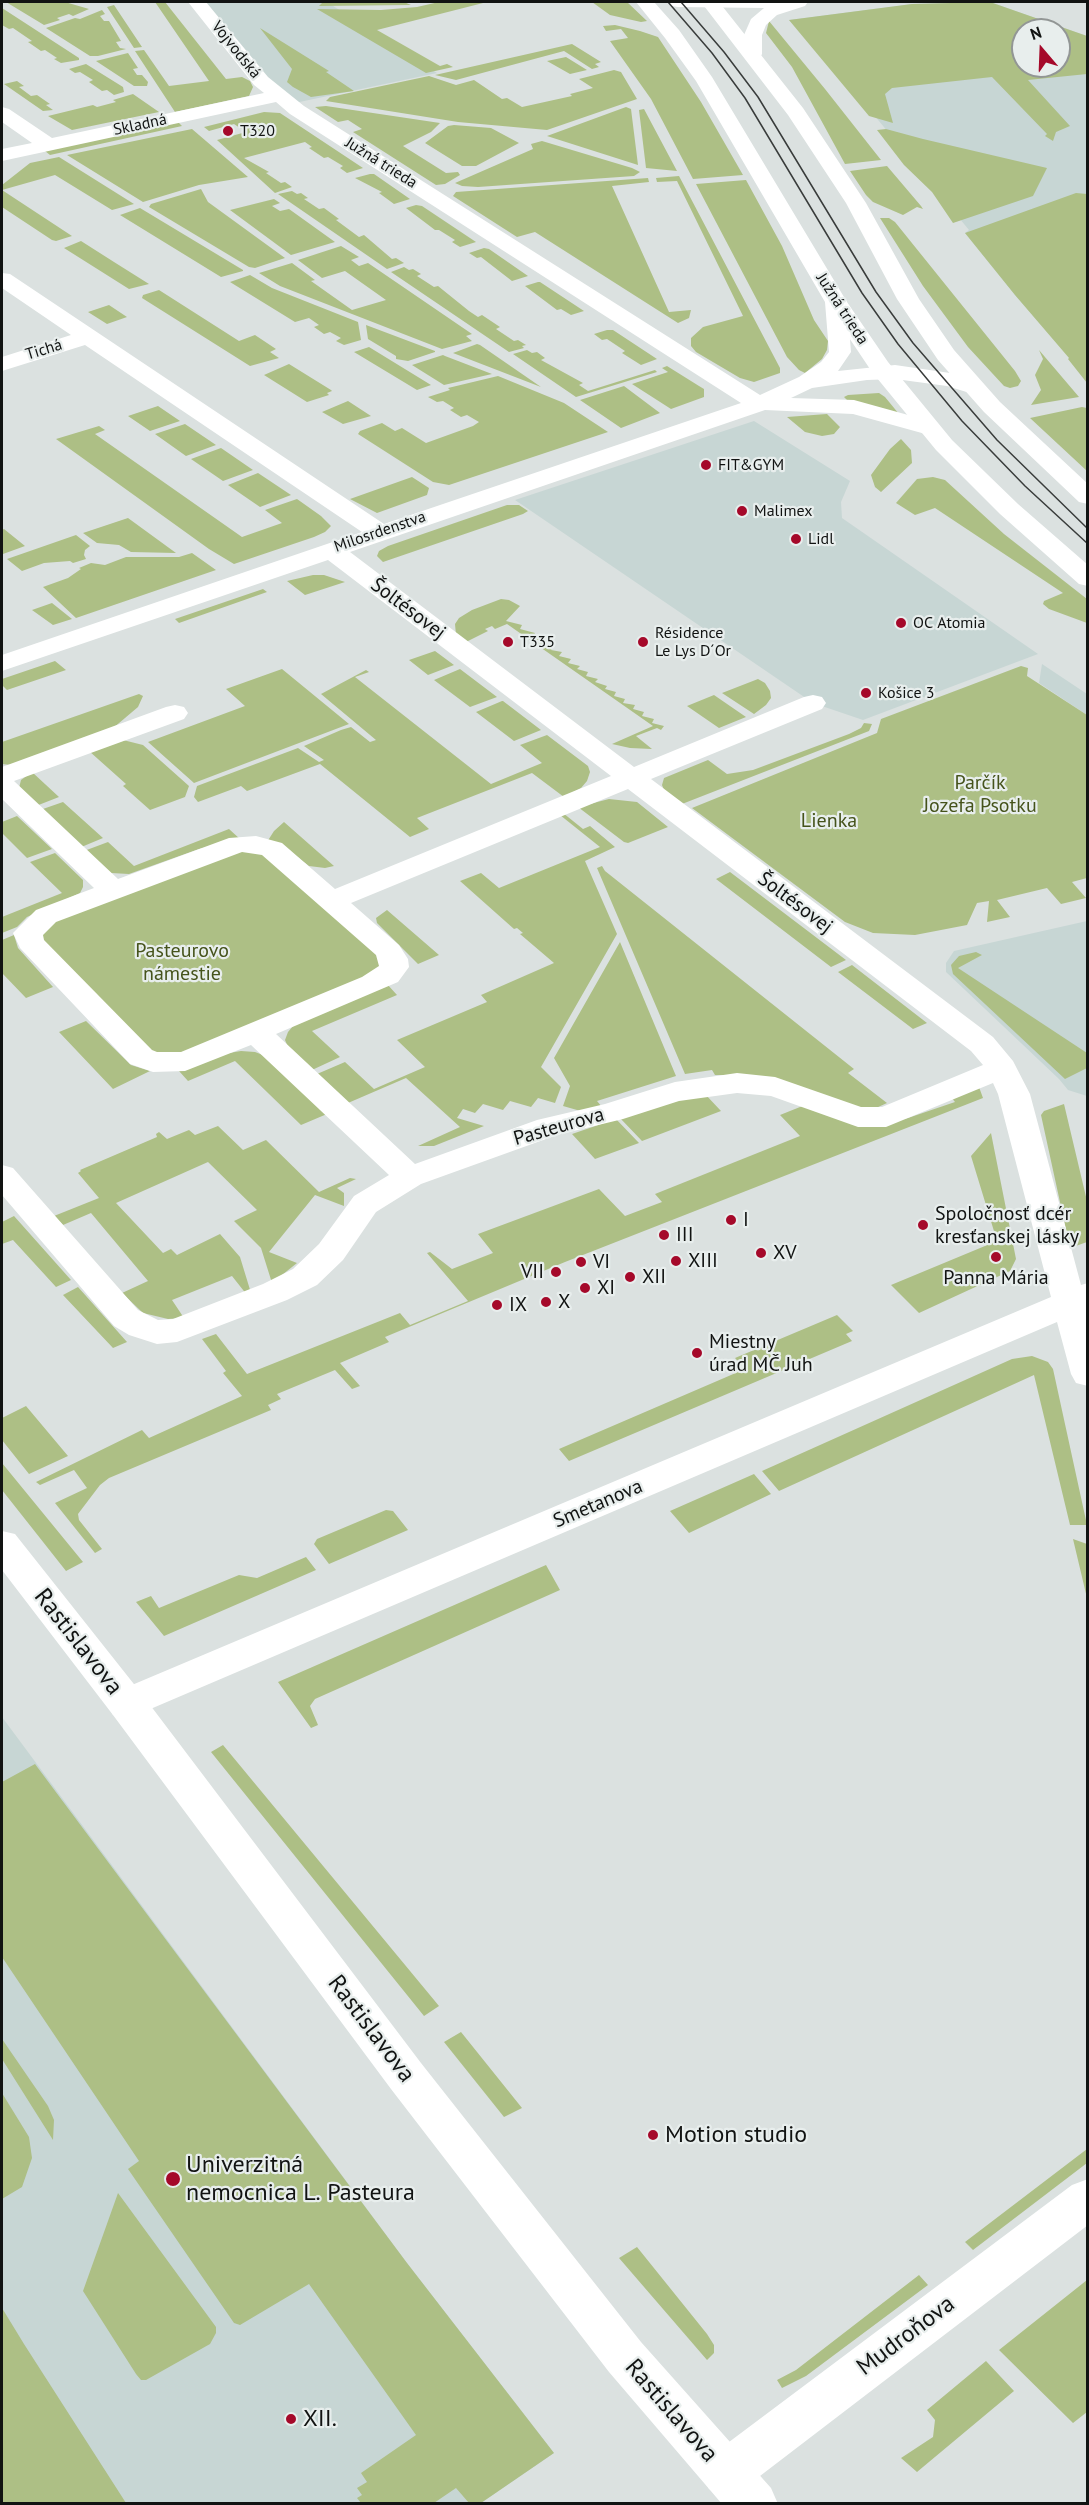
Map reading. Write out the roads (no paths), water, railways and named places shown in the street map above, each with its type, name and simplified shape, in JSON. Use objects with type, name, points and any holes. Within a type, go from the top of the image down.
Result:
[{"type":"street","name":"Vojvodská","points":[[197,2],[261,81],[278,96]]},
{"type":"street","name":"Južná trieda","points":[[645,2],[660,18],[705,81],[836,302],[890,379],[929,428],[1009,509],[1088,579]]},
{"type":"street","points":[[660,18],[681,2],[768,2]]},
{"type":"street","points":[[711,2],[796,112],[856,203],[903,291],[946,355],[973,387],[1088,497]]},
{"type":"street","points":[[753,54],[753,34],[758,23],[771,11],[799,2]]},
{"type":"street","name":"Skladná","points":[[2,155],[278,96]]},
{"type":"street","name":"Južná trieda","points":[[278,96],[759,404]]},
{"type":"street","points":[[2,113],[48,145]]},
{"type":"street","points":[[2,279],[379,532]]},
{"type":"street","name":"Milosrdenstva","points":[[2,663],[379,532],[759,404],[807,382],[829,367],[840,352],[836,302]]},
{"type":"street","name":"Tichá","points":[[2,364],[87,337]]},
{"type":"street","points":[[924,376],[940,368],[945,363],[946,355]]},
{"type":"street","points":[[759,404],[890,379],[924,376],[973,387]]},
{"type":"street","name":"Milosrdenstva","points":[[807,382],[890,379]]},
{"type":"street","name":"Milosrdenstva","points":[[759,404],[854,407],[929,428]]},
{"type":"street","name":"Šoltésovej","points":[[330,549],[982,1044],[1002,1068],[1014,1094],[1078,1298],[1088,1374]]},
{"type":"street","points":[[333,900],[813,703]]},
{"type":"street","points":[[2,776],[175,713]]},
{"type":"street","points":[[2,784],[112,890]]},
{"type":"street","points":[[239,844],[256,844],[272,849],[333,900],[389,951],[394,967],[387,976],[373,983],[185,1061],[153,1062],[141,1057],[30,942],[28,933],[46,916],[112,890],[224,848],[239,844]]},
{"type":"street","points":[[256,1033],[410,1177]]},
{"type":"street","name":"Pasteurova","points":[[2,1175],[126,1318],[141,1327],[158,1332],[177,1330],[275,1292],[305,1277],[331,1252],[365,1204],[410,1177],[548,1127],[612,1112],[687,1090],[737,1083],[775,1087],[858,1117],[872,1119],[886,1117],[1002,1068]]},
{"type":"street","name":"Smetanova","points":[[127,1704],[1029,1321],[1078,1298]]},
{"type":"street","name":"Rastislavova","points":[[2,1544],[127,1704],[413,2085],[625,2357],[740,2488]]},
{"type":"street","name":"Mudroňova","points":[[740,2488],[1088,2199]]},
{"type":"tram line","points":[[668,2],[712,53],[745,98],[862,293],[898,344],[962,421],[1025,486],[1088,544]]},
{"type":"tram line","points":[[681,2],[724,52],[758,97],[876,292],[913,343],[997,440],[1088,529]]},
{"type":"place","name":"T320","points":[[228,131]]},
{"type":"place","name":"FIT&GYM","points":[[706,465]]},
{"type":"place","name":"Malimex","points":[[742,511]]},
{"type":"place","name":"Lidl","points":[[796,539]]},
{"type":"place","name":"OC Atomia","points":[[901,623]]},
{"type":"place","name":"T335","points":[[508,642]]},
{"type":"place","name":"Résidence Le Lys D´Or","points":[[643,642]]},
{"type":"place","name":"Košice 3","points":[[866,693]]},
{"type":"place","name":"I","points":[[731,1220]]},
{"type":"place","name":"Spoločnosť dcér kresťanskej lásky","points":[[923,1225]]},
{"type":"place","name":"III","points":[[664,1235]]},
{"type":"place","name":"XV","points":[[761,1253]]},
{"type":"place","name":"Panna Mária","points":[[996,1257]]},
{"type":"place","name":"XIII","points":[[676,1261]]},
{"type":"place","name":"VI","points":[[581,1262]]},
{"type":"place","name":"VII","points":[[556,1272]]},
{"type":"place","name":"XII","points":[[630,1277]]},
{"type":"place","name":"XI","points":[[585,1288]]},
{"type":"place","name":"X","points":[[546,1302]]},
{"type":"place","name":"IX","points":[[497,1305]]},
{"type":"place","name":"Miestny úrad MČ Juh","points":[[697,1353]]},
{"type":"place","name":"Motion studio","points":[[653,2135]]},
{"type":"place","name":"Univerzitná nemocnica L. Pasteura","points":[[173,2179]]},
{"type":"place","name":"XII.","points":[[291,2419]]},
{"type":"park label","name":"Parčík Jozefa Psotku","points":[[980,794]]},
{"type":"park label","name":"Lienka","points":[[829,821]]},
{"type":"park label","name":"Pasteurovo námestie","points":[[182,962]]}]
